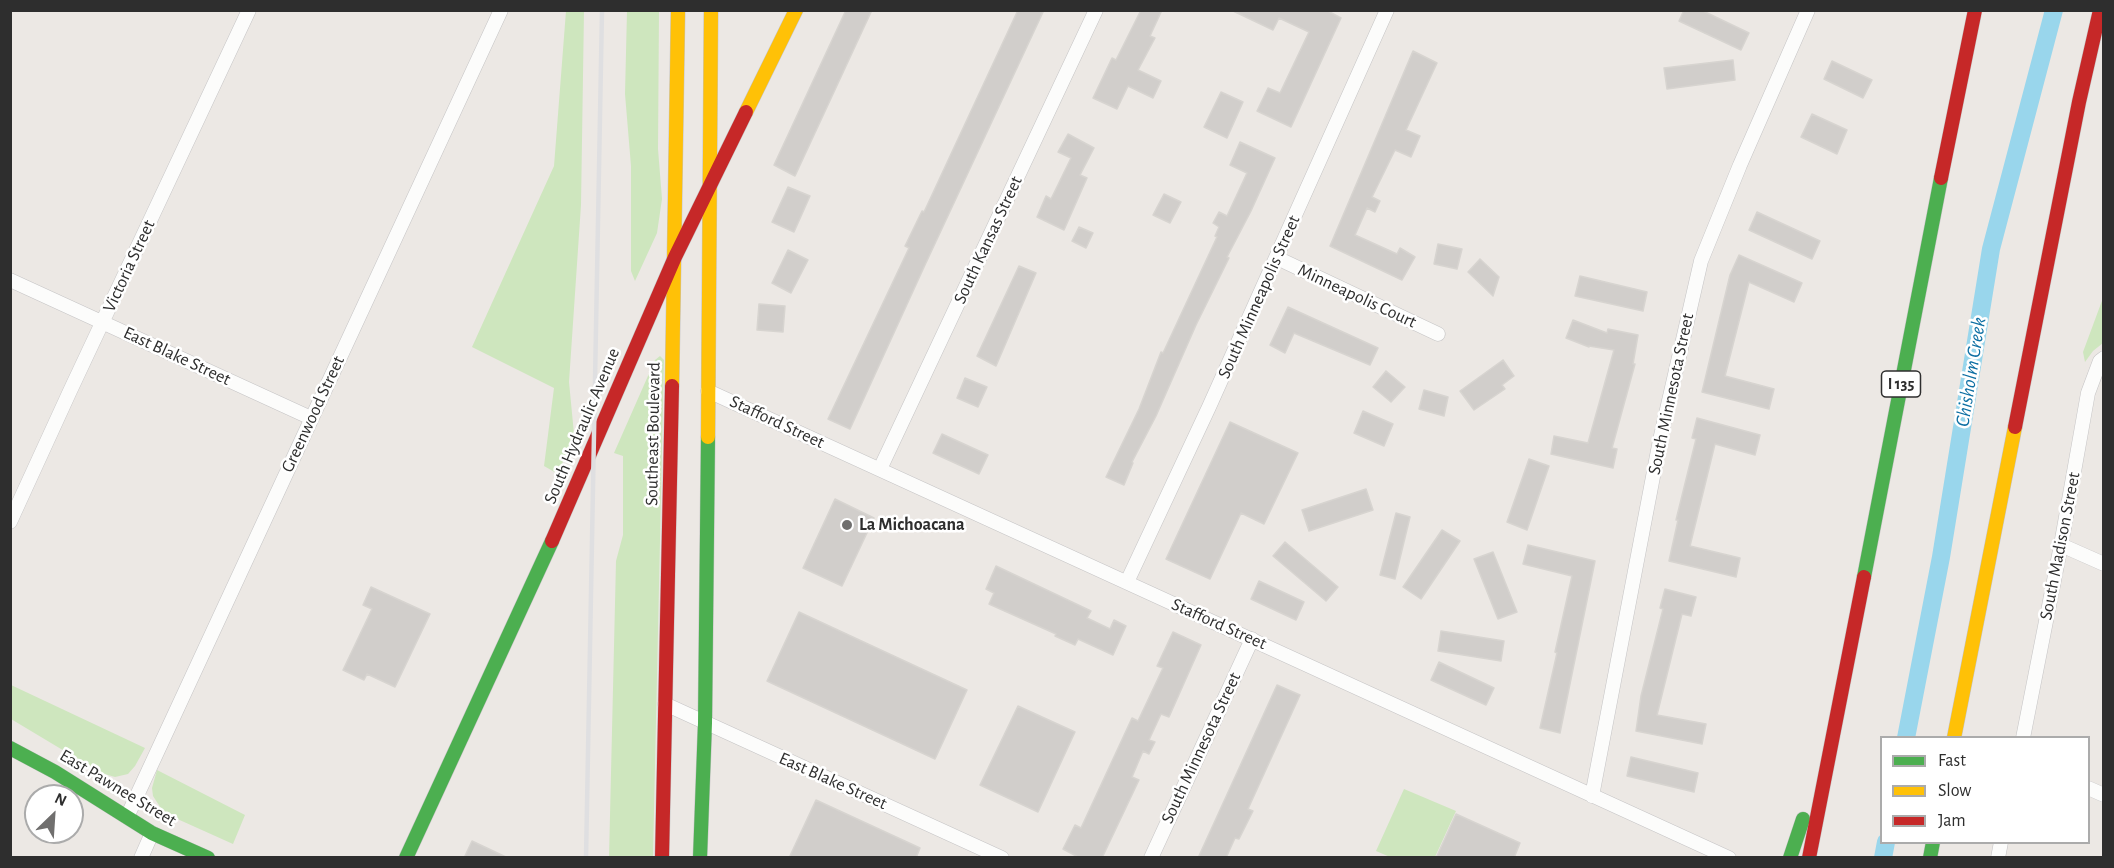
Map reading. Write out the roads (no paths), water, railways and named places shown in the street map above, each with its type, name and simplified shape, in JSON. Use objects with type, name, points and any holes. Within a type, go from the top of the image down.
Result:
[{"type":"main road","name":"Southeast Boulevard","points":[[662,858],[678,10]]},
{"type":"main road","points":[[700,858],[705,723],[711,10]]},
{"type":"main road","name":"South Hydraulic Avenue","points":[[406,858],[530,591],[675,257],[796,10]]},
{"type":"main road","name":"I 135","points":[[1809,858],[1975,10]]},
{"type":"main road","points":[[1953,736],[2079,102],[2100,10]]},
{"type":"main road","name":"East Pawnee Street","points":[[10,748],[55,772],[152,832],[208,858]]},
{"type":"main road","points":[[1790,858],[1798,829],[1830,758]]},
{"type":"street","name":"Victoria Street","points":[[10,522],[249,10]]},
{"type":"street","name":"Greenwood Street","points":[[127,817],[501,10]]},
{"type":"street","name":"South Kansas Street","points":[[880,469],[1096,10]]},
{"type":"street","name":"South Minneapolis Street","points":[[1127,582],[1277,258],[1388,10]]},
{"type":"street","name":"South Minnesota Street","points":[[1592,796],[1660,440],[1701,261],[1808,10]]},
{"type":"street","name":"Minneapolis Court","points":[[1277,258],[1438,334]]},
{"type":"street","name":"East Blake Street","points":[[10,280],[311,418]]},
{"type":"street","name":"South Madison Street","points":[[2023,736],[2088,393],[2103,358]]},
{"type":"street","name":"Stafford Street","points":[[708,391],[1729,858]]},
{"type":"street","points":[[2061,545],[2103,564]]},
{"type":"street","name":"South Minnesota Street","points":[[1151,858],[1252,639]]},
{"type":"street","name":"East Blake Street","points":[[664,704],[1002,858]]},
{"type":"street","points":[[141,858],[152,832]]},
{"type":"waterway","name":"Chisholm Creek","points":[[1906,736],[1941,557],[1991,249],[2054,10]]},
{"type":"waterway","name":"Chisholm Creek","points":[[1883,858],[1886,844]]},
{"type":"railway","points":[[586,858],[602,10]]},
{"type":"place","name":"La Michoacana","points":[[847,525]]}]
